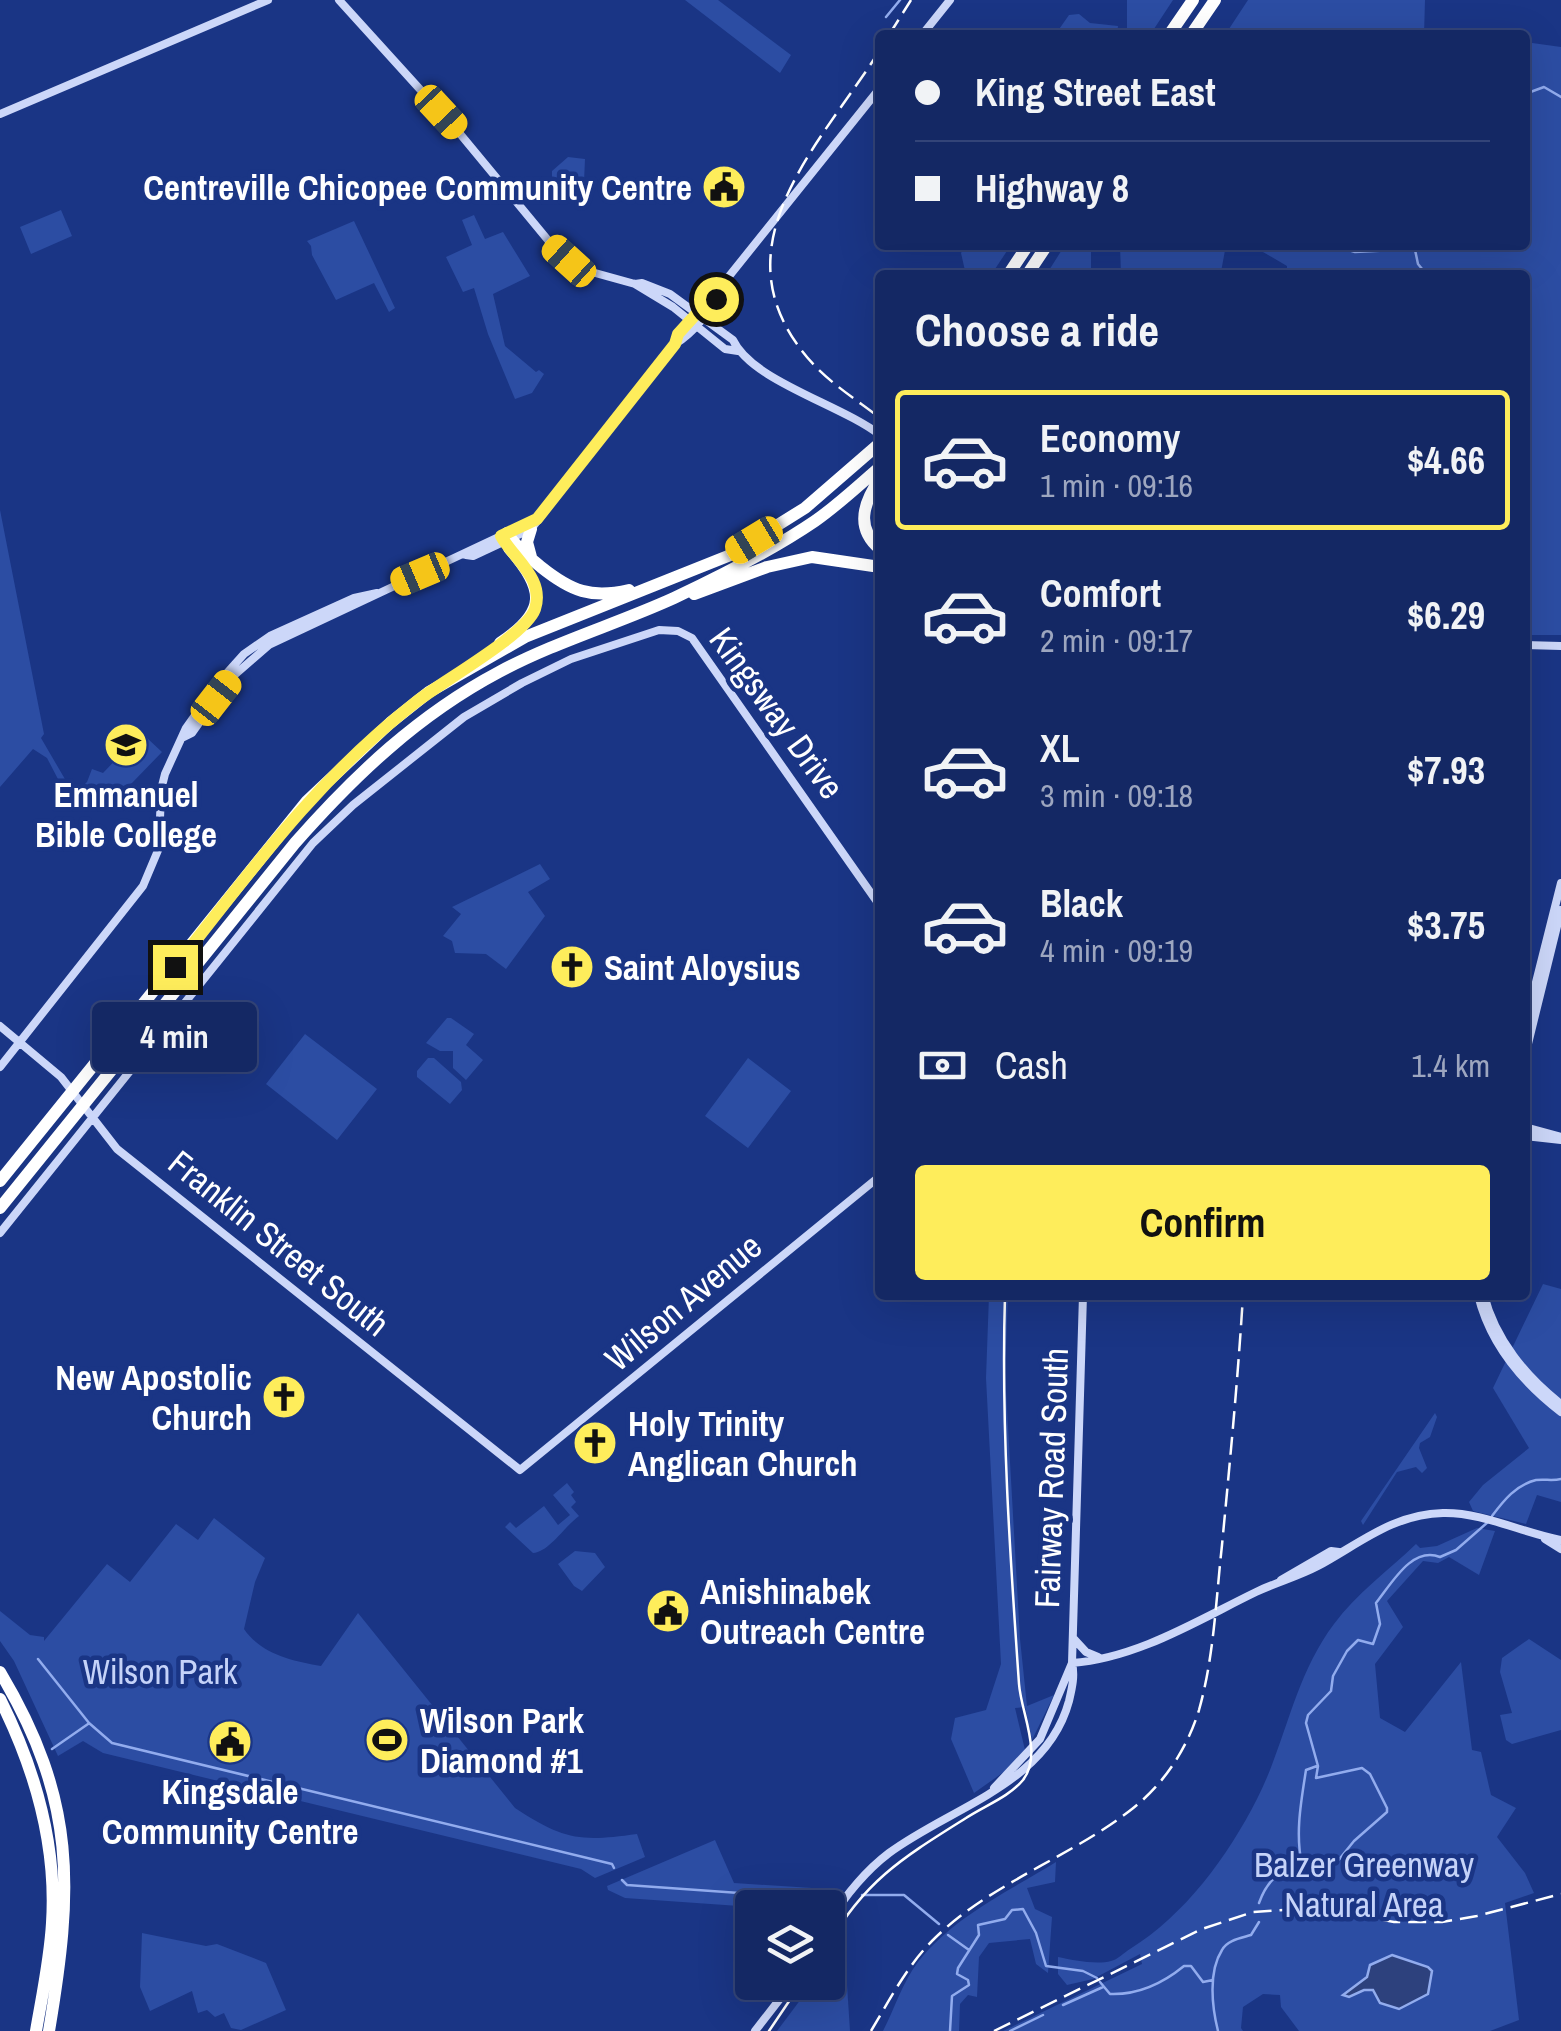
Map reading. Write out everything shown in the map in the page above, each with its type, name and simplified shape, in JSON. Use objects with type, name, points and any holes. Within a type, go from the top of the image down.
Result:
[{"type":"highway","points":[[1172,30],[1193,0]]},
{"type":"highway","points":[[1194,30],[1215,0]]},
{"type":"highway","points":[[0,1181],[307,800],[390,723],[429,692],[525,637],[728,556],[804,508],[875,448]]},
{"type":"highway","points":[[0,1200],[168,1003],[295,843],[345,786],[401,736],[463,692],[526,658],[672,599],[755,558],[802,528],[875,471]]},
{"type":"highway","points":[[875,488],[864,507],[862,523],[875,544]]},
{"type":"highway","points":[[532,559],[527,542],[534,524]]},
{"type":"highway","points":[[506,538],[566,586],[584,594],[600,595],[661,584]]},
{"type":"highway","points":[[471,666],[526,624],[536,606],[534,582],[506,538]]},
{"type":"highway","points":[[672,599],[812,556],[875,566]]},
{"type":"highway","points":[[0,1208],[52,1140]]},
{"type":"highway","points":[[0,1672],[38,1746],[64,1838],[65,1926],[50,2031]]},
{"type":"highway","points":[[0,1700],[28,1762],[48,1838],[52,1925],[36,2031]]},
{"type":"main road","points":[[0,114],[268,0]]},
{"type":"main road","points":[[338,0],[456,129],[552,246],[581,268],[636,284],[697,318],[725,348],[738,351],[770,375],[838,408],[875,432]]},
{"type":"main road","points":[[926,30],[950,0]]},
{"type":"main road","points":[[0,1067],[149,876],[158,848],[165,774],[186,728],[211,691],[251,648],[322,612],[369,592],[377,593],[534,524],[875,94]]},
{"type":"main road","name":"Kingsway Drive","points":[[0,1233],[89,1116],[313,842],[437,738],[492,699],[571,659],[658,630],[678,631],[698,642],[875,899]]},
{"type":"main road","points":[[1530,644],[1561,646]]},
{"type":"main road","points":[[1530,1006],[1561,883]]},
{"type":"main road","points":[[1530,1036],[1561,910]]},
{"type":"main road","name":"Franklin Street South","points":[[0,1026],[68,1087],[122,1153],[520,1470]]},
{"type":"main road","points":[[1530,1129],[1561,1139]]},
{"type":"main road","points":[[1530,1136],[1561,1139]]},
{"type":"main road","name":"Wilson Avenue","points":[[520,1470],[875,1180]]},
{"type":"main road","name":"Fairway Road South","points":[[1072,1663],[1083,1300]]},
{"type":"main road","points":[[1482,1300],[1488,1326],[1516,1370],[1534,1391],[1561,1412]]},
{"type":"main road","points":[[1484,1300],[1509,1350],[1534,1381],[1561,1404]]},
{"type":"main road","points":[[1072,1663],[1141,1646],[1412,1516],[1471,1516],[1544,1539],[1561,1549]]},
{"type":"main road","points":[[1544,1539],[1561,1540]]},
{"type":"main road","points":[[1073,1638],[1086,1652],[1102,1658]]},
{"type":"main road","points":[[845,1900],[861,1878],[893,1850],[994,1790],[1039,1756],[1068,1706],[1072,1663]]},
{"type":"main road","points":[[994,1790],[1040,1739],[1072,1663]]},
{"type":"main road","points":[[755,2031],[779,2000]]},
{"type":"green space","points":[[685,0],[718,0],[791,55],[780,73]]},
{"type":"green space","points":[[1127,0],[1173,0],[1153,30],[1127,30]]},
{"type":"green space","points":[[1248,0],[1425,0],[1424,30],[1228,30]]},
{"type":"green space","points":[[1079,14],[1090,23],[1118,26],[1118,30],[1058,30],[1069,15]]},
{"type":"green space","points":[[1530,43],[1561,47],[1561,635],[1530,635],[1530,270],[1287,270],[1287,266],[1260,250],[1530,250]]},
{"type":"green space","points":[[568,157],[585,159],[584,182],[576,187],[552,185],[552,171]]},
{"type":"green space","points":[[61,210],[72,236],[31,254],[20,227]]},
{"type":"green space","points":[[474,215],[485,239],[503,232],[530,276],[493,294],[505,346],[536,372],[544,374],[532,393],[515,399],[474,288],[463,292],[446,257],[472,245],[462,220]]},
{"type":"green space","points":[[354,221],[395,308],[389,312],[374,283],[336,300],[312,255],[307,241]]},
{"type":"green space","points":[[1008,250],[994,270],[965,270],[961,253]]},
{"type":"green space","points":[[1062,250],[1091,250],[1091,270],[1049,270]]},
{"type":"green space","points":[[1120,250],[1225,250],[1221,270],[1121,270]]},
{"type":"green space","points":[[0,510],[44,734],[41,738],[69,786],[77,791],[87,782],[92,769],[103,773],[127,748],[134,750],[147,738],[162,752],[132,783],[106,801],[96,792],[71,804],[47,758],[33,749],[0,787]]},
{"type":"green space","points":[[540,864],[550,879],[528,892],[545,916],[506,969],[486,954],[455,953],[452,941],[443,936],[461,914],[452,907]]},
{"type":"green space","points":[[447,1018],[474,1034],[466,1045],[483,1060],[466,1080],[453,1068],[453,1051],[440,1051],[426,1043]]},
{"type":"green space","points":[[305,1034],[377,1089],[337,1140],[266,1084]]},
{"type":"green space","points":[[428,1058],[434,1058],[461,1082],[462,1090],[450,1104],[417,1077],[417,1071]]},
{"type":"green space","points":[[748,1058],[791,1091],[748,1148],[705,1116]]},
{"type":"green space","points":[[1543,1284],[1561,1289],[1561,1502],[1537,1495],[1526,1524],[1473,1511],[1469,1502],[1483,1485],[1529,1448],[1493,1388]]},
{"type":"green space","points":[[989,1300],[1008,1300],[1005,1373],[1027,1706],[1054,1695],[1032,1740],[1025,1707],[1015,1708],[1025,1750],[1008,1769],[974,1793],[951,1739],[955,1718],[986,1710],[1001,1664],[986,1378]]},
{"type":"green space","points":[[1435,1413],[1430,1437],[1419,1448],[1427,1468],[1422,1473],[1416,1467],[1397,1472],[1363,1525],[1361,1521]]},
{"type":"green space","points":[[567,1483],[576,1502],[571,1507],[579,1516],[550,1544],[533,1553],[505,1527],[510,1522],[516,1528],[544,1506],[558,1525],[570,1515],[553,1495]]},
{"type":"green space","name":"Wilson Park","points":[[214,1518],[265,1558],[244,1629],[259,1645],[289,1659],[321,1666],[358,1613],[515,1808],[547,1827],[573,1836],[637,1834],[645,1857],[595,1878],[581,1869],[103,1753],[83,1741],[58,1756],[14,1661],[0,1641],[0,1611],[30,1635],[44,1637],[44,1641],[107,1564],[130,1582],[176,1524],[198,1540]]},
{"type":"green space","name":"Balzer Greenway Natural Area","points":[[1477,1528],[1495,1531],[1479,1575],[1449,1557],[1438,1563],[1423,1561],[1387,1601],[1403,1627],[1375,1664],[1380,1718],[1405,1732],[1461,1662],[1472,1750],[1481,1752],[1491,1795],[1516,1808],[1497,1837],[1525,1873],[1534,1893],[1505,1903],[1519,2020],[1490,2031],[1299,2031],[1281,2007],[1280,1995],[1263,1994],[1243,2007],[1243,2031],[1003,2031],[1142,1964],[1140,1954],[1093,1979],[1067,1985],[1058,1974],[1058,1957],[1092,1962],[1116,1959],[1187,1902],[1219,1863],[1257,1799],[1309,1666],[1334,1624],[1362,1592],[1416,1544],[1420,1548],[1437,1546]]},
{"type":"green space","points":[[575,1551],[595,1553],[605,1567],[582,1591],[558,1564]]},
{"type":"green space","points":[[1529,1639],[1561,1660],[1561,1730],[1512,1744],[1506,1740],[1500,1715],[1512,1713],[1500,1672],[1502,1658]]},
{"type":"green space","points":[[715,1840],[734,1883],[843,1890],[735,1890],[735,1906],[625,1898],[607,1886]]},
{"type":"green space","points":[[1056,1862],[1055,1882],[1027,1888],[1035,1909],[1052,1917],[1048,1973],[1036,1964],[1030,1939],[989,1943],[979,1957],[977,1997],[968,1995],[960,2004],[959,2031],[883,2031],[907,1978],[932,1946],[983,1906]]},
{"type":"green space","points":[[142,1933],[206,1946],[217,1944],[266,1963],[286,2010],[241,2030],[231,2028],[224,2013],[215,2017],[207,2010],[198,2013],[192,1991],[150,2011],[140,1987]]},
{"type":"green space","points":[[845,1954],[850,2031],[777,2031],[800,2000],[845,2000]]},
{"type":"shaded area","points":[[1392,1955],[1432,1971],[1428,1994],[1399,2009],[1380,2003],[1373,1990],[1343,1995],[1367,1977],[1370,1965]]},
{"type":"waterway","points":[[886,17],[900,0]]},
{"type":"waterway","points":[[1530,92],[1544,87],[1561,97]]},
{"type":"waterway","points":[[1348,250],[1395,250]]},
{"type":"waterway","points":[[1415,250],[1423,270]]},
{"type":"waterway","points":[[1492,1516],[1522,1485],[1561,1479]]},
{"type":"waterway","points":[[1259,1903],[1265,1889],[1281,1873],[1337,1862],[1387,1812],[1370,1774],[1362,1768],[1316,1778],[1318,1766],[1306,1723],[1308,1715],[1331,1691],[1333,1676],[1347,1651],[1358,1640],[1373,1644],[1380,1624],[1376,1603],[1404,1568],[1420,1557],[1440,1557],[1456,1550],[1488,1522]]},
{"type":"waterway","points":[[38,1659],[89,1723],[112,1743],[612,1864],[614,1868]]},
{"type":"waterway","points":[[52,1749],[88,1724]]},
{"type":"waterway","points":[[1302,1865],[1302,1794],[1306,1770],[1317,1766]]},
{"type":"waterway","points":[[622,1880],[627,1885],[735,1893]]},
{"type":"waterway","points":[[862,1895],[904,1895],[939,1924]]},
{"type":"waterway","points":[[950,2031],[952,1996],[969,1985],[968,1980],[957,1974],[958,1968],[979,1935],[978,1925],[1005,1919],[1012,1910],[1023,1909],[1036,1933],[1046,1966],[1083,1971],[1097,1978]]},
{"type":"waterway","points":[[1218,2031],[1212,1990],[1218,1959],[1227,1944],[1251,1935],[1259,1922]]},
{"type":"waterway","points":[[948,1935],[969,1950]]},
{"type":"waterway","points":[[1100,1982],[1110,1994],[1130,1993],[1158,1983],[1184,1966],[1191,1966],[1203,1982],[1213,1980]]},
{"type":"waterway","points":[[1063,2005],[1103,1987]]},
{"type":"waterway","points":[[1010,2031],[1043,2015]]},
{"type":"tram line","points":[[845,1918],[888,1872],[923,1845],[1011,1791],[1029,1770],[1031,1746],[1019,1684],[1007,1490],[1005,1300]]},
{"type":"tram line","points":[[769,2031],[790,2000]]},
{"type":"railway","points":[[892,30],[911,0]]},
{"type":"railway","points":[[875,57],[804,163],[784,202],[772,241],[771,281],[784,323],[814,365],[875,414]]},
{"type":"railway","points":[[871,2031],[908,1970],[935,1938],[981,1901],[1132,1809],[1164,1777],[1188,1738],[1199,1710],[1211,1649],[1243,1300]]},
{"type":"railway","points":[[994,2031],[1202,1929],[1253,1912],[1318,1908],[1394,1922],[1442,1922],[1561,1894]]},
{"type":"place","name":"Centreville Chicopee Community Centre","points":[[724,187]]},
{"type":"place","name":"Emmanuel Bible College","points":[[126,745]]},
{"type":"place","name":"Saint Aloysius","points":[[572,967]]},
{"type":"place","name":"New Apostolic Church","points":[[284,1397]]},
{"type":"place","name":"Holy Trinity Anglican Church","points":[[595,1443]]},
{"type":"place","name":"Anishinabek Outreach Centre","points":[[668,1611]]},
{"type":"place","name":"Wilson Park Diamond #1","points":[[387,1740]]},
{"type":"place","name":"Kingsdale Community Centre","points":[[230,1742]]},
{"type":"route","points":[[175,967],[307,800],[350,756],[429,692],[471,666],[530,619],[536,606],[536,590],[528,572],[501,536],[537,519],[675,344],[678,334],[718,290],[716,299]]}]
